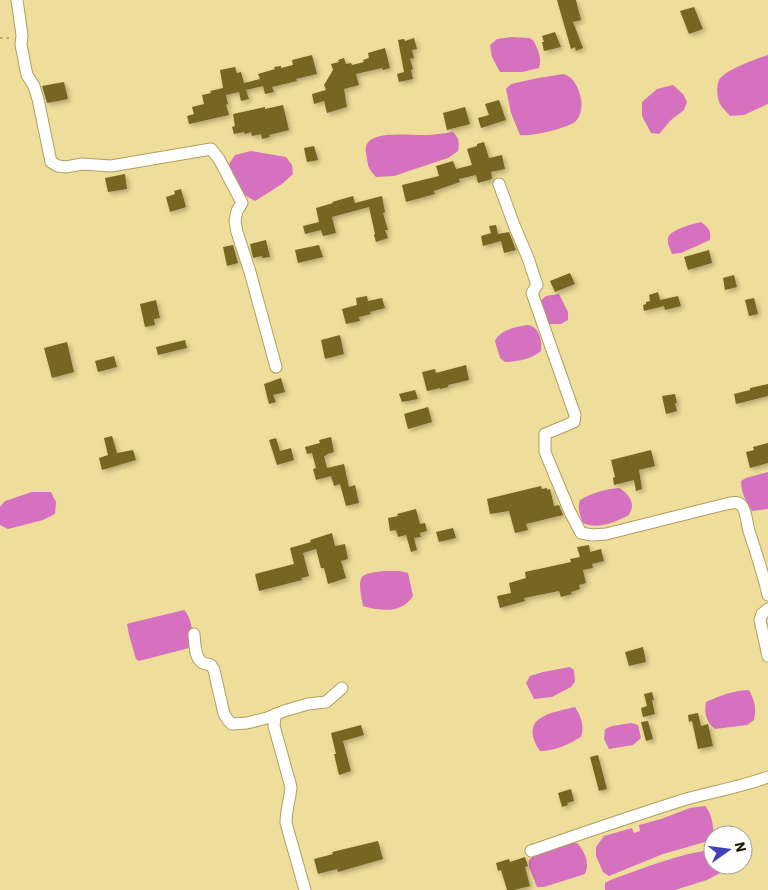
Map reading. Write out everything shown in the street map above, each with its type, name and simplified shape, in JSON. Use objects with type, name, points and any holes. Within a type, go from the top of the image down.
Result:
[{"type":"street","points":[[17,0],[22,35],[21,45],[27,75],[34,86],[38,99],[51,162],[58,166],[66,167],[82,164],[111,166],[211,149],[242,203],[237,211],[236,221],[239,242],[250,272],[276,367]]},
{"type":"street","points":[[499,184],[537,285],[532,293],[575,414],[574,422],[545,434],[544,446],[570,512],[581,533],[592,536],[606,534],[726,504],[739,503],[742,505],[746,517],[768,595]]},
{"type":"street","points":[[768,609],[762,614],[760,620],[768,656]]},
{"type":"street","points":[[194,634],[198,658],[202,662],[211,665],[214,670],[224,714],[232,724],[247,724],[308,704],[326,702],[342,688]]},
{"type":"street","points":[[276,714],[274,726],[291,786],[286,822],[305,890]]},
{"type":"street","points":[[531,850],[680,801],[748,785],[768,778]]},
{"type":"path","points":[[0,38],[7,39],[22,35]]},
{"type":"shaded area","points":[[512,37],[533,40],[539,54],[539,68],[522,72],[500,72],[492,57],[490,45],[497,39]]},
{"type":"shaded area","points":[[768,55],[768,104],[744,115],[730,116],[719,101],[717,89],[719,80],[728,72]]},
{"type":"shaded area","points":[[564,74],[570,77],[580,93],[581,111],[576,121],[549,131],[532,135],[520,135],[511,113],[506,89],[511,84]]},
{"type":"shaded area","points":[[673,85],[683,94],[687,102],[684,110],[671,120],[659,134],[651,133],[642,116],[642,102],[657,89]]},
{"type":"shaded area","points":[[453,132],[458,139],[459,148],[458,151],[448,158],[394,176],[376,177],[369,168],[366,152],[367,144],[379,136],[399,134],[428,135]]},
{"type":"shaded area","points":[[251,151],[286,157],[292,165],[293,174],[282,184],[255,201],[239,192],[231,179],[229,164],[235,155]]},
{"type":"shaded area","points":[[701,222],[709,230],[710,240],[681,253],[672,254],[668,242],[670,235],[683,227]]},
{"type":"shaded area","points":[[559,294],[568,312],[568,320],[561,324],[548,324],[539,302],[546,296]]},
{"type":"shaded area","points":[[528,325],[538,331],[541,351],[524,359],[505,362],[500,358],[495,341],[505,331]]},
{"type":"shaded area","points":[[768,472],[768,509],[752,511],[743,493],[741,481]]},
{"type":"shaded area","points":[[619,488],[631,500],[632,507],[629,515],[600,525],[594,526],[583,523],[579,509],[580,500],[589,495]]},
{"type":"shaded area","points":[[32,492],[51,492],[56,502],[55,514],[43,520],[8,529],[0,525],[0,507],[5,501]]},
{"type":"shaded area","points":[[373,572],[408,573],[413,596],[403,606],[390,610],[363,606],[360,590],[361,578]]},
{"type":"shaded area","points":[[184,610],[190,620],[193,638],[192,645],[189,648],[139,661],[136,659],[127,624]]},
{"type":"shaded area","points":[[570,667],[574,670],[575,682],[571,687],[552,697],[534,699],[526,683],[530,676]]},
{"type":"shaded area","points":[[749,690],[754,704],[754,720],[747,725],[715,729],[706,717],[706,702],[737,691]]},
{"type":"shaded area","points":[[575,707],[582,722],[581,737],[567,745],[540,751],[534,740],[533,731],[535,724],[547,715]]},
{"type":"shaded area","points":[[631,723],[638,725],[641,738],[633,745],[609,749],[604,739],[605,729]]},
{"type":"shaded area","points":[[705,806],[709,813],[712,825],[703,825],[703,843],[663,854],[609,876],[603,872],[596,856],[596,847],[604,836],[632,828],[634,833],[640,831],[639,825],[690,808]]},
{"type":"shaded area","points":[[571,843],[577,843],[584,854],[587,862],[585,874],[544,887],[537,887],[529,867],[529,860],[533,856]]},
{"type":"shaded area","points":[[703,851],[703,875],[716,875],[707,880],[675,890],[605,890],[605,883],[613,879],[672,858]]},
{"type":"building","points":[[557,0],[576,0],[581,20],[573,22],[583,48],[576,51],[575,47],[571,49]]},
{"type":"building","points":[[694,7],[703,29],[689,34],[680,11]]},
{"type":"building","points":[[555,32],[561,47],[544,51],[542,36]]},
{"type":"building","points":[[414,38],[417,49],[412,50],[414,58],[410,59],[413,79],[399,82],[397,74],[404,72],[398,40],[404,39],[405,41]]},
{"type":"building","points":[[385,48],[390,68],[356,74],[359,85],[344,89],[347,107],[327,113],[324,101],[314,104],[312,94],[326,90],[324,85],[333,70],[331,64],[339,62],[338,60],[344,58],[346,64],[351,63],[352,65],[364,62],[363,60],[369,58],[368,53]]},
{"type":"building","points":[[312,55],[317,74],[272,87],[274,92],[265,94],[263,86],[246,90],[249,99],[241,101],[239,92],[226,95],[229,115],[189,124],[187,116],[194,114],[192,107],[204,104],[202,95],[223,88],[220,70],[235,67],[237,73],[241,72],[244,83],[260,79],[258,74],[275,69],[274,67],[281,66],[281,68],[293,65],[292,60]]},
{"type":"building","points":[[64,82],[68,99],[47,103],[42,86]]},
{"type":"building","points":[[499,100],[506,120],[481,128],[478,118],[489,115],[485,104]]},
{"type":"building","points":[[283,105],[289,130],[269,135],[270,137],[262,139],[261,134],[252,136],[251,132],[234,134],[232,127],[235,126],[233,114]]},
{"type":"building","points":[[465,107],[470,124],[447,130],[443,113]]},
{"type":"building","points":[[484,142],[489,158],[502,155],[505,169],[491,172],[492,179],[478,183],[476,175],[459,179],[460,182],[434,191],[435,194],[406,202],[402,185],[439,176],[436,166],[453,161],[456,169],[472,165],[467,149]]},
{"type":"building","points":[[314,146],[318,160],[307,162],[304,148]]},
{"type":"building","points":[[125,174],[127,189],[108,192],[105,178]]},
{"type":"building","points":[[181,189],[186,207],[170,212],[166,197],[175,194],[174,191]]},
{"type":"building","points":[[353,196],[355,203],[382,196],[385,212],[383,213],[388,230],[385,230],[388,238],[376,242],[369,207],[332,217],[336,233],[323,236],[321,230],[305,234],[303,226],[319,222],[316,208]]},
{"type":"building","points":[[496,225],[498,234],[509,232],[516,250],[504,253],[501,241],[483,246],[481,236],[491,233],[489,226]]},
{"type":"building","points":[[266,240],[270,257],[253,258],[250,244]]},
{"type":"building","points":[[233,245],[238,263],[227,266],[223,247]]},
{"type":"building","points":[[319,245],[323,257],[298,263],[295,250]]},
{"type":"building","points":[[709,250],[712,263],[688,270],[684,257]]},
{"type":"building","points":[[570,273],[575,284],[555,292],[550,281]]},
{"type":"building","points":[[734,275],[737,287],[725,290],[723,278]]},
{"type":"building","points":[[658,292],[660,300],[678,296],[681,306],[665,310],[664,306],[644,311],[643,305],[650,301],[649,295]]},
{"type":"building","points":[[367,296],[368,301],[382,298],[385,308],[359,317],[360,321],[346,324],[342,309],[357,305],[356,298]]},
{"type":"building","points":[[754,298],[758,314],[749,316],[745,300]]},
{"type":"building","points":[[156,300],[160,318],[154,319],[155,325],[145,327],[140,304]]},
{"type":"building","points":[[340,335],[344,354],[325,359],[321,340]]},
{"type":"building","points":[[185,340],[187,348],[158,355],[156,347]]},
{"type":"building","points":[[67,342],[74,372],[52,378],[44,348]]},
{"type":"building","points":[[114,356],[117,367],[98,372],[95,361]]},
{"type":"building","points":[[466,365],[469,380],[427,391],[422,372],[435,369],[436,373]]},
{"type":"building","points":[[281,378],[285,392],[273,395],[276,402],[269,404],[264,384]]},
{"type":"building","points":[[768,384],[768,396],[736,404],[734,394]]},
{"type":"building","points":[[415,390],[418,399],[402,402],[399,394]]},
{"type":"building","points":[[675,394],[677,411],[666,414],[662,396]]},
{"type":"building","points":[[428,407],[432,422],[408,429],[404,414]]},
{"type":"building","points":[[112,436],[117,453],[133,450],[136,460],[102,470],[99,458],[108,455],[104,438]]},
{"type":"building","points":[[331,437],[334,452],[324,456],[327,468],[344,464],[349,487],[355,485],[359,503],[346,506],[340,484],[334,486],[331,476],[316,480],[313,469],[316,468],[312,453],[307,454],[305,447],[320,443],[319,440]]},
{"type":"building","points":[[276,438],[280,451],[291,448],[294,460],[277,465],[269,440]]},
{"type":"building","points":[[768,443],[768,463],[750,468],[746,452],[754,450],[753,447]]},
{"type":"building","points":[[651,450],[655,466],[639,470],[642,489],[636,491],[634,480],[614,485],[613,478],[615,477],[611,460]]},
{"type":"building","points":[[541,486],[542,489],[550,489],[554,506],[559,505],[563,515],[526,524],[528,530],[515,533],[509,511],[490,514],[487,499]]},
{"type":"building","points":[[416,509],[420,524],[425,523],[427,531],[420,533],[421,537],[414,538],[417,550],[411,552],[406,535],[398,537],[396,530],[390,531],[388,518]]},
{"type":"building","points":[[453,528],[456,538],[439,542],[436,532]]},
{"type":"building","points":[[332,533],[335,546],[345,544],[348,559],[341,561],[346,578],[328,584],[316,549],[303,553],[309,576],[301,578],[302,580],[259,591],[255,574],[294,564],[290,548]]},
{"type":"building","points":[[589,545],[590,552],[601,549],[604,561],[592,564],[593,568],[583,570],[586,583],[579,585],[580,589],[571,592],[572,594],[561,597],[559,591],[524,598],[525,601],[500,608],[497,596],[511,593],[509,583],[526,578],[525,572],[571,562],[570,559],[580,557],[577,547]]},
{"type":"building","points":[[643,647],[646,662],[629,666],[625,652]]},
{"type":"building","points":[[652,692],[655,714],[643,717],[641,708],[647,706],[644,694]]},
{"type":"building","points":[[698,713],[701,726],[708,724],[713,746],[698,749],[692,721],[689,722],[688,715]]},
{"type":"building","points":[[648,721],[653,739],[646,741],[641,722]]},
{"type":"building","points":[[361,725],[364,735],[343,741],[351,771],[339,775],[331,733]]},
{"type":"building","points":[[598,755],[607,789],[599,791],[590,757]]},
{"type":"building","points":[[571,789],[574,801],[562,807],[558,793]]},
{"type":"building","points":[[378,841],[383,859],[338,872],[337,869],[318,874],[314,859],[333,854],[332,852]]},
{"type":"building","points":[[525,857],[528,866],[525,867],[530,886],[507,890],[501,870],[498,871],[496,863],[509,859],[510,862]]}]
